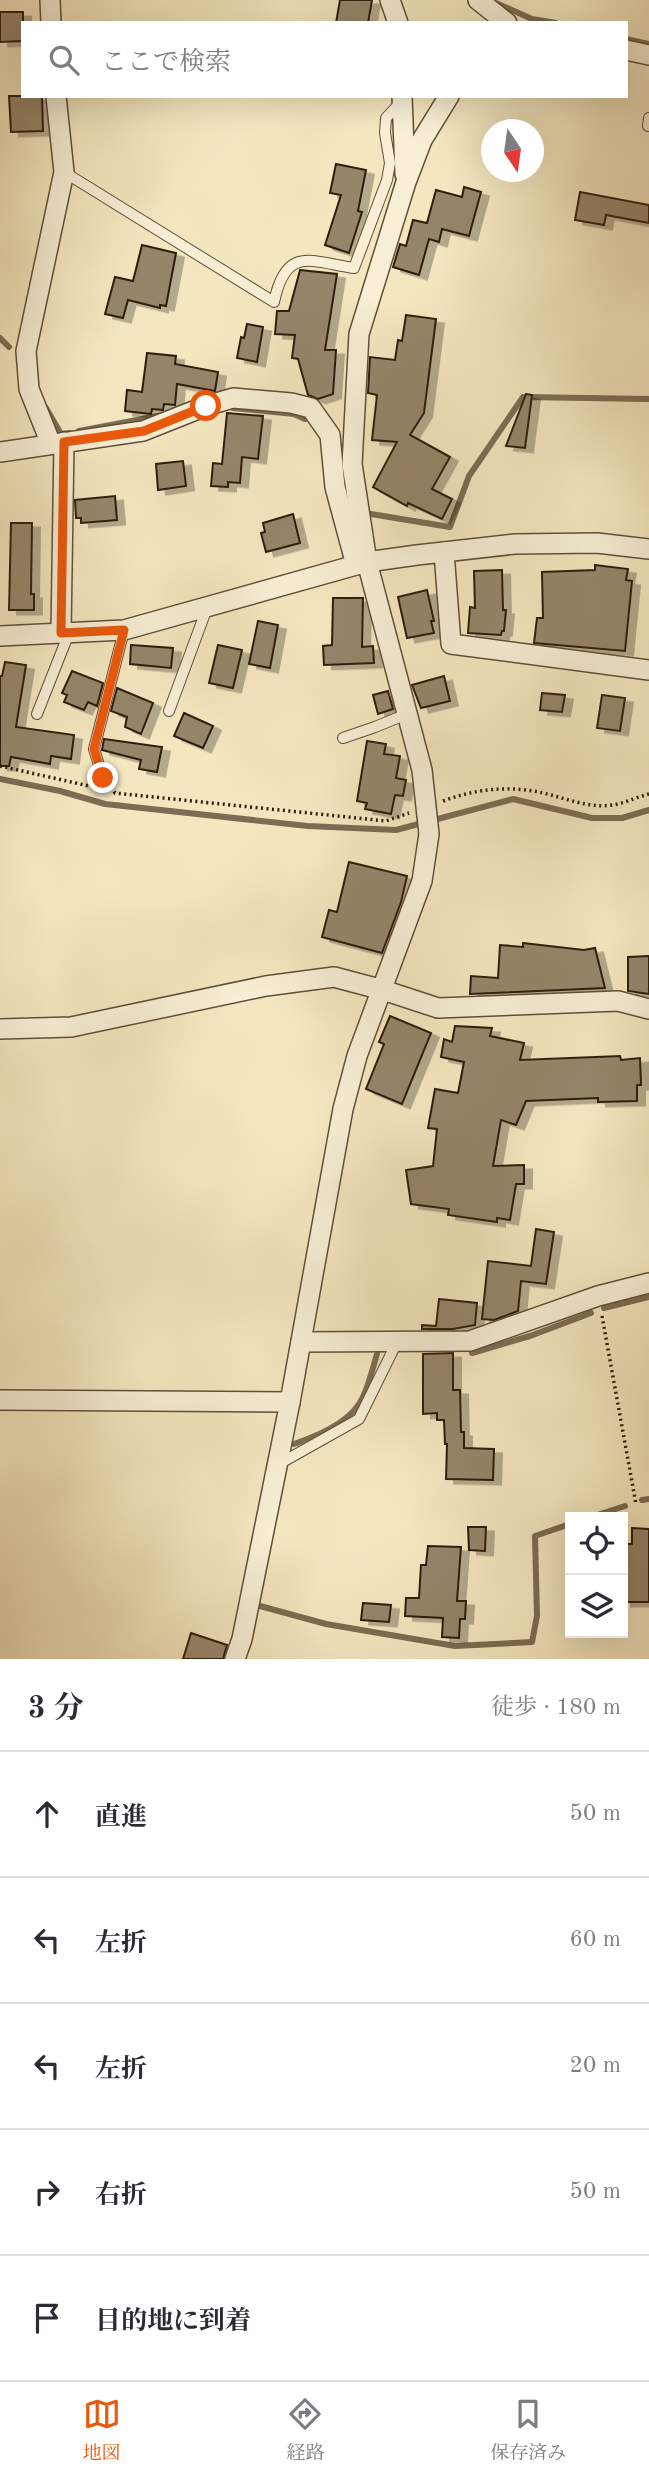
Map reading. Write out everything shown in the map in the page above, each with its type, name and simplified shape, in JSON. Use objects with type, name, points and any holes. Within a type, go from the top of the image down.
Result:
[{"type":"street","points":[[50,0],[51,21]]},
{"type":"street","points":[[390,0],[397,21]]},
{"type":"street","points":[[478,0],[503,21]]},
{"type":"street","points":[[628,50],[649,55]]},
{"type":"street","points":[[56,98],[64,172],[26,351],[29,389],[58,443],[65,632]]},
{"type":"street","points":[[361,563],[352,464],[359,334],[405,182],[422,140],[448,98]]},
{"type":"street","points":[[402,99],[405,182]]},
{"type":"street","points":[[0,452],[144,431],[233,398],[291,403],[311,408],[330,435],[335,487],[361,563],[422,770],[429,834],[422,881],[356,1056],[342,1109],[290,1402],[242,1639],[235,1659]]},
{"type":"street","points":[[0,636],[124,630],[361,563],[515,544],[597,543],[649,549]]},
{"type":"street","points":[[444,552],[451,644],[649,670]]},
{"type":"street","points":[[0,1029],[71,1027],[266,986],[334,977],[438,1008],[618,1001],[649,1009]]},
{"type":"street","points":[[301,1342],[470,1341],[598,1296],[649,1283]]},
{"type":"street","points":[[0,1400],[290,1402]]},
{"type":"lane","points":[[64,172],[274,302],[284,271],[295,262],[305,260],[354,268],[387,180],[390,163],[385,133],[386,118],[402,99]]},
{"type":"lane","points":[[169,711],[206,608]]},
{"type":"lane","points":[[103,778],[94,749],[124,630]]},
{"type":"lane","points":[[37,714],[65,632]]},
{"type":"lane","points":[[343,738],[407,713]]},
{"type":"lane","points":[[277,1465],[359,1419],[397,1342]]},
{"type":"path","points":[[0,766],[115,793],[386,821],[462,794],[495,788],[535,791],[572,802],[612,805],[649,794]]},
{"type":"path","points":[[103,778],[115,793]]},
{"type":"path","points":[[598,1296],[636,1504]]},
{"type":"building","points":[[340,0],[372,0],[368,21],[336,21]]},
{"type":"building","points":[[0,12],[23,12],[21,41],[0,42]]},
{"type":"building","points":[[9,96],[42,98],[43,131],[11,132]]},
{"type":"building","points":[[336,164],[366,170],[358,211],[362,212],[349,253],[325,245],[341,195],[330,193]]},
{"type":"building","points":[[464,187],[481,192],[469,236],[442,229],[439,242],[429,239],[419,275],[393,267],[400,244],[406,246],[413,220],[427,223],[436,190],[462,197]]},
{"type":"building","points":[[580,192],[649,205],[649,223],[606,215],[604,225],[575,220]]},
{"type":"building","points":[[142,245],[176,253],[166,306],[160,305],[160,308],[128,300],[123,318],[105,314],[115,277],[133,281]]},
{"type":"building","points":[[300,270],[337,274],[325,350],[336,350],[333,394],[318,399],[308,395],[298,359],[292,358],[295,335],[275,334],[277,311],[289,311]]},
{"type":"building","points":[[406,315],[436,319],[424,413],[410,435],[450,457],[432,489],[452,499],[442,519],[408,503],[407,506],[373,487],[397,442],[372,440],[377,395],[368,393],[370,357],[395,360],[398,340],[402,341]]},
{"type":"building","points":[[247,324],[263,327],[257,362],[237,358]]},
{"type":"building","points":[[147,353],[176,356],[175,364],[218,372],[215,391],[177,384],[175,405],[164,404],[163,410],[152,409],[151,414],[125,411],[127,390],[142,392]]},
{"type":"building","points":[[526,394],[532,395],[525,448],[506,446]]},
{"type":"building","points":[[227,413],[263,416],[258,459],[242,457],[240,483],[228,482],[228,487],[211,486],[213,463],[222,464]]},
{"type":"building","points":[[183,461],[186,486],[158,490],[156,464]]},
{"type":"building","points":[[115,496],[117,520],[81,523],[81,518],[76,518],[75,500]]},
{"type":"building","points":[[293,514],[300,543],[266,552],[261,533],[265,532],[263,523]]},
{"type":"building","points":[[11,523],[32,523],[31,594],[34,594],[34,610],[9,610]]},
{"type":"building","points":[[595,565],[628,569],[626,580],[632,581],[625,651],[534,643],[537,618],[543,618],[542,572],[595,570]]},
{"type":"building","points":[[502,570],[503,610],[506,610],[504,631],[501,635],[468,633],[470,607],[475,608],[474,571]]},
{"type":"building","points":[[427,590],[434,633],[407,638],[398,597]]},
{"type":"building","points":[[333,598],[363,598],[362,647],[373,646],[374,663],[324,665],[323,646],[332,645]]},
{"type":"building","points":[[258,621],[278,625],[270,668],[249,664]]},
{"type":"building","points":[[131,645],[173,648],[171,668],[130,664]]},
{"type":"building","points":[[218,645],[242,650],[233,688],[209,683]]},
{"type":"building","points":[[5,662],[26,665],[16,727],[74,735],[71,759],[51,756],[50,764],[11,757],[9,766],[0,766],[0,676]]},
{"type":"building","points":[[72,671],[103,683],[97,706],[88,702],[84,710],[64,702],[67,695],[62,693]]},
{"type":"building","points":[[444,676],[450,701],[421,708],[412,685]]},
{"type":"building","points":[[117,688],[153,703],[141,734],[125,727],[127,717],[111,711]]},
{"type":"building","points":[[388,691],[393,709],[378,714],[373,695]]},
{"type":"building","points":[[542,693],[565,695],[562,712],[540,710]]},
{"type":"building","points":[[602,695],[625,698],[620,731],[597,728]]},
{"type":"building","points":[[184,713],[213,726],[203,748],[174,736]]},
{"type":"building","points":[[104,739],[162,747],[157,772],[139,769],[141,760],[102,750]]},
{"type":"building","points":[[367,741],[386,744],[384,754],[400,756],[396,778],[406,780],[403,796],[395,795],[391,814],[365,809],[367,803],[357,801]]},
{"type":"building","points":[[349,862],[407,876],[401,902],[382,953],[322,937],[329,910],[337,912]]},
{"type":"building","points":[[523,943],[584,950],[595,948],[605,988],[470,994],[471,976],[498,978],[500,945],[523,947]]},
{"type":"building","points":[[649,956],[649,994],[628,991],[628,957]]},
{"type":"building","points":[[390,1016],[431,1033],[402,1104],[366,1089],[384,1044],[379,1042]]},
{"type":"building","points":[[455,1026],[492,1028],[490,1036],[524,1043],[520,1060],[620,1056],[621,1060],[640,1058],[641,1085],[637,1085],[637,1101],[598,1102],[598,1098],[526,1101],[516,1125],[501,1120],[493,1166],[524,1165],[524,1184],[516,1184],[510,1220],[497,1218],[497,1222],[448,1215],[449,1209],[411,1204],[406,1170],[433,1166],[437,1129],[428,1128],[435,1089],[458,1093],[464,1062],[441,1057],[444,1039],[452,1042]]},
{"type":"building","points":[[536,1229],[554,1232],[546,1284],[521,1281],[518,1311],[494,1320],[482,1319],[488,1261],[531,1266]]},
{"type":"building","points":[[439,1299],[477,1303],[475,1325],[453,1329],[422,1329],[422,1325],[436,1326]]},
{"type":"building","points":[[453,1353],[453,1390],[460,1390],[464,1448],[494,1449],[493,1480],[446,1479],[447,1444],[444,1420],[437,1420],[437,1413],[423,1414],[423,1354]]},
{"type":"building","points":[[468,1527],[486,1527],[485,1551],[469,1550]]},
{"type":"building","points":[[632,1528],[649,1529],[649,1602],[628,1602],[628,1544],[632,1544]]},
{"type":"building","points":[[428,1546],[461,1547],[457,1601],[466,1601],[465,1619],[460,1619],[459,1638],[442,1637],[443,1618],[405,1616],[406,1598],[419,1598],[421,1565],[426,1565]]},
{"type":"building","points":[[363,1603],[391,1605],[389,1622],[361,1620]]},
{"type":"building","points":[[191,1633],[227,1645],[223,1659],[183,1659]]},
{"type":"waterway","points":[[496,3],[532,19],[544,21]]},
{"type":"waterway","points":[[628,39],[649,44]]},
{"type":"waterway","points":[[0,338],[9,347]]},
{"type":"waterway","points":[[365,513],[450,527],[469,476],[523,397],[649,399]]},
{"type":"waterway","points":[[46,408],[61,434],[69,433]]},
{"type":"waterway","points":[[233,408],[294,414],[305,419]]},
{"type":"waterway","points":[[79,431],[158,416]]},
{"type":"waterway","points":[[0,779],[60,791],[105,804],[308,826],[396,830],[513,799],[592,818],[622,818],[649,810]]},
{"type":"waterway","points":[[604,1308],[649,1297]]},
{"type":"waterway","points":[[472,1353],[530,1336],[591,1313]]},
{"type":"waterway","points":[[294,1444],[323,1432],[351,1414],[363,1397],[377,1354]]},
{"type":"waterway","points":[[642,1500],[649,1499]]},
{"type":"waterway","points":[[606,1512],[625,1506]]},
{"type":"waterway","points":[[260,1606],[326,1624],[455,1646],[532,1642],[537,1616],[535,1536],[565,1526]]},
{"type":"route","points":[[103,778],[94,749],[124,630],[61,633],[64,442],[144,431],[206,406]]}]
